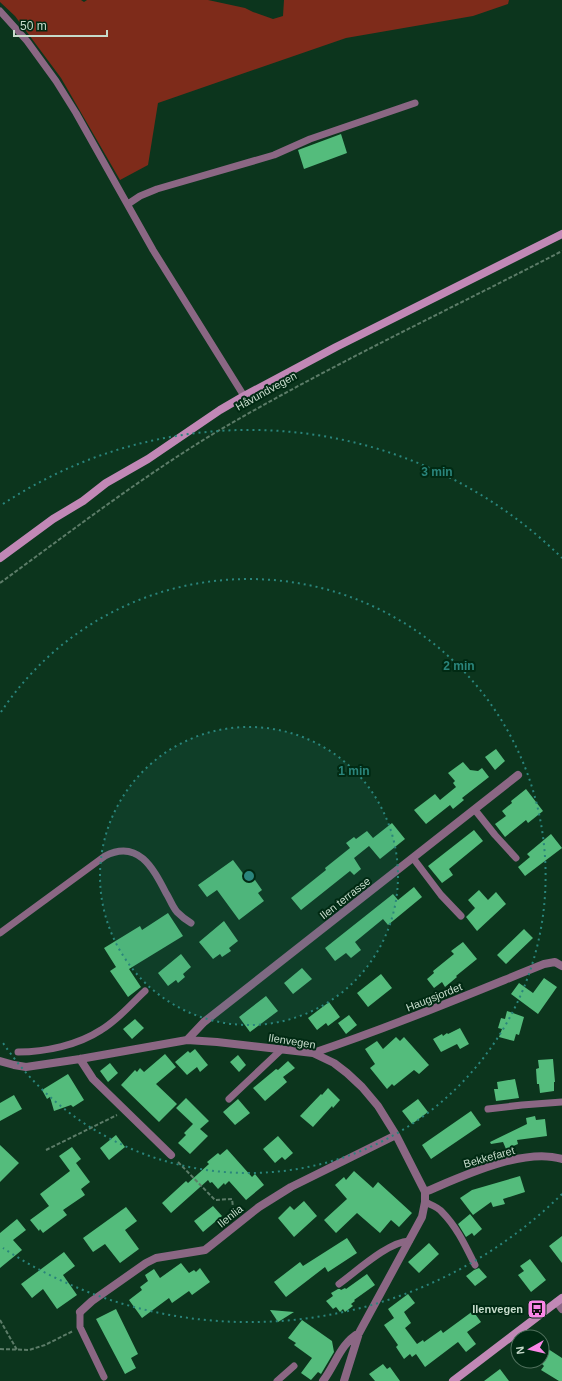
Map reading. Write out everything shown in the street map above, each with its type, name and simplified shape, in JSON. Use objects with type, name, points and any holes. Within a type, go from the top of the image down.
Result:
[{"type":"main road","name":"Håvundvegen","points":[[0,558],[53,519],[83,501],[106,483],[148,459],[220,410],[244,396],[336,347],[562,234]]},
{"type":"main road","points":[[453,1381],[560,1303]]},
{"type":"street","name":"Ilen terrasse","points":[[187,1040],[204,1022],[518,775]]},
{"type":"street","name":"Haugsjordet","points":[[313,1053],[356,1039],[544,964],[555,962],[562,966]]},
{"type":"street","name":"Ilenvegen","points":[[0,1061],[14,1065],[26,1066],[80,1059],[187,1040],[313,1053],[334,1063],[347,1073],[362,1087],[378,1106],[396,1135],[425,1192],[426,1202],[422,1217],[359,1333],[344,1381]]},
{"type":"street","points":[[80,1059],[93,1079],[171,1155]]},
{"type":"street","name":"Ilenlia","points":[[80,1312],[92,1301],[146,1263],[156,1258],[205,1250],[259,1207],[291,1187],[396,1135]]},
{"type":"street","name":"Bekkefaret","points":[[425,1192],[478,1170],[503,1163],[537,1157],[562,1159]]},
{"type":"street","points":[[323,1381],[344,1346],[351,1338],[359,1333]]},
{"type":"lane","points":[[0,11],[27,41],[56,81],[76,113],[153,250],[244,396]]},
{"type":"lane","points":[[128,204],[140,196],[157,189],[274,155],[310,139],[415,103]]},
{"type":"lane","points":[[475,810],[516,858]]},
{"type":"lane","points":[[0,933],[105,856],[119,850],[132,852],[145,860],[153,869],[176,911],[191,923]]},
{"type":"lane","points":[[413,858],[441,894],[461,916]]},
{"type":"lane","points":[[18,1052],[30,1052],[67,1045],[101,1030],[120,1015],[145,991]]},
{"type":"lane","points":[[229,1099],[282,1049]]},
{"type":"lane","points":[[488,1109],[522,1104],[562,1102]]},
{"type":"lane","points":[[426,1202],[441,1211],[449,1221],[465,1244],[475,1266]]},
{"type":"lane","points":[[339,1284],[387,1248],[395,1244],[409,1241]]},
{"type":"lane","points":[[80,1312],[80,1327],[104,1377]]},
{"type":"lane","points":[[277,1381],[294,1366]]},
{"type":"path","name":"Håvundvegen","points":[[0,582],[132,487],[212,435],[329,369],[562,251]]},
{"type":"path","points":[[46,1150],[126,1110]]},
{"type":"path","points":[[182,1166],[215,1200],[232,1199],[233,1212],[238,1223]]},
{"type":"path","points":[[0,1320],[17,1350]]},
{"type":"path","points":[[0,1349],[28,1350],[45,1345],[80,1327]]},
{"type":"shaded area","points":[[0,0],[81,0],[84,2],[87,0],[208,0],[245,8],[273,19],[283,16],[284,0],[509,0],[508,4],[473,16],[346,38],[158,103],[148,165],[120,180],[61,78],[15,16],[0,2]]},
{"type":"building","points":[[341,134],[347,153],[304,169],[298,150]]},
{"type":"building","points":[[496,749],[505,761],[495,770],[485,757]]},
{"type":"building","points":[[463,762],[470,770],[478,771],[482,768],[489,777],[462,798],[464,800],[453,809],[450,805],[426,824],[414,810],[435,794],[440,800],[456,787],[453,783],[455,781],[448,773]]},
{"type":"building","points":[[526,789],[543,811],[528,823],[526,820],[505,837],[495,824],[506,816],[502,811],[512,803],[511,801]]},
{"type":"building","points":[[392,823],[405,839],[380,859],[369,846],[354,858],[361,869],[354,875],[350,871],[301,910],[291,898],[326,870],[325,868],[350,848],[346,843],[354,837],[356,839],[367,831],[373,838]]},
{"type":"building","points":[[474,830],[483,841],[449,869],[453,875],[442,883],[428,866]]},
{"type":"building","points":[[551,834],[562,848],[525,876],[518,867],[530,857],[527,854]]},
{"type":"building","points":[[233,860],[248,880],[253,877],[262,890],[258,893],[264,901],[239,920],[217,890],[207,897],[198,885]]},
{"type":"building","points":[[414,887],[422,897],[388,925],[383,919],[355,942],[361,950],[351,958],[346,953],[335,961],[325,948],[393,894],[398,900]]},
{"type":"building","points":[[479,890],[488,900],[496,892],[506,904],[477,931],[466,917],[475,908],[468,900]]},
{"type":"building","points":[[168,913],[183,936],[129,969],[141,987],[128,997],[110,971],[116,967],[104,948],[140,926],[142,930]]},
{"type":"building","points":[[224,921],[238,941],[229,948],[231,951],[222,957],[220,954],[213,959],[199,942]]},
{"type":"building","points":[[524,929],[533,938],[506,964],[497,955]]},
{"type":"building","points":[[463,942],[477,959],[445,987],[442,982],[434,988],[427,979],[434,973],[433,971],[454,954],[451,951]]},
{"type":"building","points":[[181,954],[191,967],[183,974],[185,977],[178,983],[176,980],[168,986],[158,973]]},
{"type":"building","points":[[302,968],[312,979],[293,994],[284,983]]},
{"type":"building","points":[[381,974],[392,988],[368,1007],[357,993]]},
{"type":"building","points":[[544,978],[557,987],[538,1014],[511,994],[519,983],[533,993]]},
{"type":"building","points":[[266,996],[278,1011],[250,1032],[239,1017]]},
{"type":"building","points":[[329,1002],[340,1017],[328,1026],[326,1023],[317,1030],[308,1018]]},
{"type":"building","points":[[507,1011],[524,1017],[519,1035],[516,1034],[514,1041],[499,1037],[502,1029],[498,1028],[501,1018],[505,1019]]},
{"type":"building","points":[[349,1015],[357,1025],[346,1034],[338,1023]]},
{"type":"building","points":[[135,1019],[144,1028],[132,1039],[123,1029]]},
{"type":"building","points":[[460,1028],[469,1044],[460,1049],[457,1044],[441,1052],[433,1039],[442,1034],[443,1036]]},
{"type":"building","points":[[396,1037],[400,1041],[404,1037],[429,1065],[419,1074],[414,1070],[394,1086],[392,1084],[387,1089],[370,1068],[375,1064],[365,1049],[377,1041],[383,1049]]},
{"type":"building","points":[[195,1049],[208,1065],[200,1072],[197,1067],[187,1075],[175,1062],[188,1051],[190,1053]]},
{"type":"building","points":[[165,1054],[176,1067],[156,1084],[177,1104],[159,1122],[121,1085],[135,1070],[137,1072],[140,1068],[144,1072]]},
{"type":"building","points":[[238,1055],[246,1065],[239,1072],[230,1062]]},
{"type":"building","points":[[553,1059],[555,1082],[554,1091],[540,1093],[539,1084],[537,1084],[536,1069],[539,1068],[538,1060]]},
{"type":"building","points":[[288,1061],[295,1068],[283,1077],[287,1082],[265,1101],[253,1088]]},
{"type":"building","points":[[110,1063],[118,1073],[108,1082],[100,1071]]},
{"type":"building","points":[[68,1074],[84,1100],[73,1107],[71,1105],[54,1111],[50,1097],[47,1099],[42,1090]]},
{"type":"building","points":[[515,1079],[519,1098],[496,1101],[494,1089],[498,1089],[497,1082]]},
{"type":"building","points":[[328,1088],[340,1100],[333,1108],[332,1106],[313,1127],[300,1116]]},
{"type":"building","points":[[14,1095],[22,1109],[0,1121],[0,1103]]},
{"type":"building","points":[[186,1098],[209,1121],[200,1129],[208,1136],[190,1154],[178,1143],[186,1135],[184,1133],[193,1124],[176,1108]]},
{"type":"building","points":[[238,1099],[250,1113],[235,1125],[223,1112]]},
{"type":"building","points":[[418,1099],[428,1112],[412,1124],[402,1111]]},
{"type":"building","points":[[471,1111],[481,1125],[431,1159],[422,1145]]},
{"type":"building","points":[[535,1116],[536,1120],[545,1119],[547,1136],[517,1140],[518,1144],[506,1149],[503,1142],[491,1144],[490,1142],[527,1124],[526,1118]]},
{"type":"building","points":[[116,1135],[125,1147],[109,1160],[100,1148]]},
{"type":"building","points":[[278,1136],[293,1153],[285,1160],[282,1157],[275,1163],[263,1149]]},
{"type":"building","points":[[0,1145],[19,1163],[0,1182]]},
{"type":"building","points":[[72,1147],[81,1159],[76,1163],[90,1182],[81,1189],[85,1195],[63,1210],[67,1215],[43,1233],[40,1229],[39,1231],[30,1220],[49,1206],[40,1194],[70,1171],[59,1156]]},
{"type":"building","points":[[227,1149],[252,1177],[255,1174],[264,1185],[246,1200],[229,1181],[225,1185],[224,1183],[218,1189],[208,1180],[171,1213],[162,1203],[186,1181],[188,1183],[209,1164],[207,1162],[218,1153],[220,1155]]},
{"type":"building","points":[[354,1171],[373,1188],[378,1182],[412,1213],[399,1227],[391,1220],[380,1233],[357,1213],[336,1233],[324,1220],[347,1199],[335,1185],[344,1177],[346,1180]]},
{"type":"building","points":[[520,1176],[525,1192],[503,1199],[505,1204],[493,1207],[491,1202],[473,1215],[460,1198],[472,1190]]},
{"type":"building","points":[[304,1201],[317,1216],[294,1237],[278,1218],[290,1206],[294,1210]]},
{"type":"building","points":[[213,1206],[222,1216],[203,1232],[194,1221]]},
{"type":"building","points":[[126,1207],[137,1221],[125,1230],[139,1249],[120,1263],[105,1244],[93,1252],[83,1238]]},
{"type":"building","points":[[470,1214],[482,1229],[474,1236],[472,1233],[466,1237],[458,1224]]},
{"type":"building","points":[[17,1219],[26,1230],[13,1240],[22,1250],[0,1268],[0,1233]]},
{"type":"building","points":[[562,1236],[562,1263],[549,1246]]},
{"type":"building","points":[[347,1238],[357,1253],[328,1272],[325,1267],[286,1297],[274,1282],[300,1262],[303,1266]]},
{"type":"building","points":[[429,1243],[439,1254],[419,1273],[408,1262]]},
{"type":"building","points":[[64,1252],[75,1266],[63,1275],[77,1295],[57,1309],[43,1289],[32,1298],[21,1284]]},
{"type":"building","points":[[530,1259],[546,1280],[531,1292],[518,1275],[524,1271],[520,1266]]},
{"type":"building","points":[[181,1263],[189,1273],[194,1270],[196,1272],[200,1268],[210,1282],[192,1295],[189,1291],[172,1303],[169,1298],[142,1318],[129,1300],[142,1290],[140,1287],[148,1281],[145,1275],[154,1269],[160,1278]]},
{"type":"building","points":[[479,1268],[487,1277],[475,1286],[466,1276]]},
{"type":"building","points":[[367,1274],[375,1285],[354,1300],[355,1301],[351,1304],[353,1306],[345,1312],[343,1309],[340,1312],[336,1307],[333,1309],[326,1301],[333,1296],[331,1293],[338,1289],[346,1289]]},
{"type":"building","points":[[408,1294],[415,1303],[404,1312],[411,1323],[405,1328],[417,1344],[423,1340],[424,1342],[441,1330],[443,1333],[473,1311],[481,1322],[467,1332],[476,1344],[466,1352],[458,1342],[425,1367],[416,1354],[412,1357],[410,1354],[404,1359],[396,1347],[398,1345],[384,1325],[394,1318],[388,1309]]},
{"type":"building","points":[[116,1309],[138,1354],[131,1358],[136,1368],[125,1374],[96,1319]]},
{"type":"building","points":[[270,1310],[294,1312],[278,1322]]},
{"type":"building","points":[[302,1320],[332,1341],[334,1352],[321,1374],[318,1372],[311,1380],[301,1373],[312,1358],[294,1345],[296,1343],[288,1338]]},
{"type":"building","points":[[550,1350],[562,1358],[562,1381],[559,1381],[541,1370],[550,1369]]},
{"type":"building","points":[[383,1364],[387,1369],[390,1367],[400,1381],[375,1381],[369,1374]]},
{"type":"building","points":[[500,1369],[509,1381],[484,1381]]},
{"type":"place","name":"Ilenvegen","points":[[537,1309]]}]
